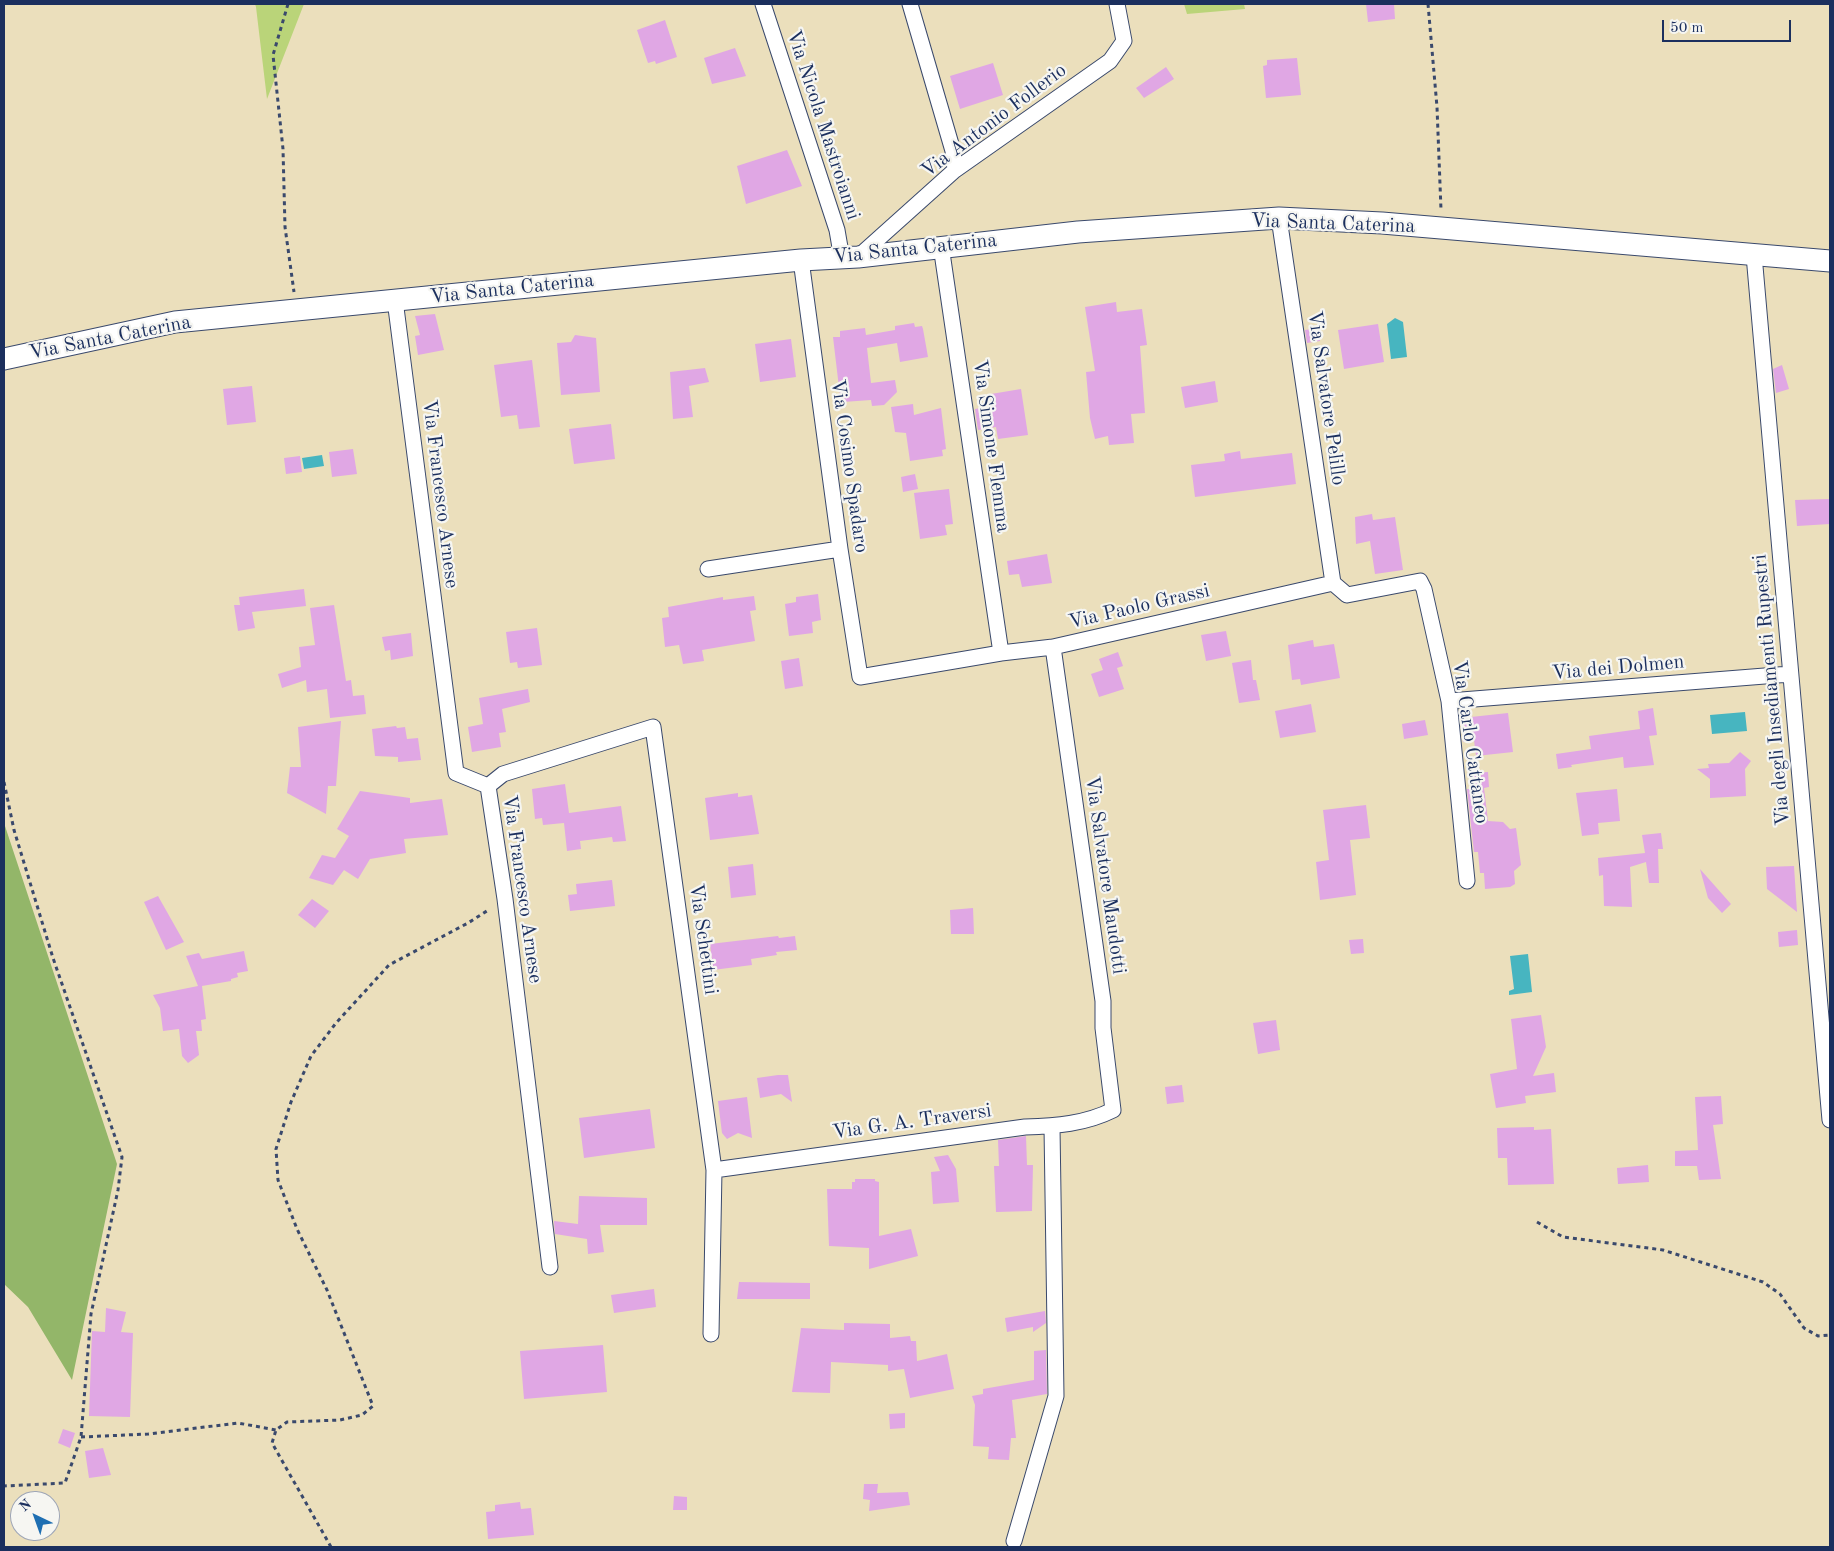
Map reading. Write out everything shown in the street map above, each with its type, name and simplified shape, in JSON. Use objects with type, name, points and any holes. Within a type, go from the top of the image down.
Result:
[{"type":"street","name":"Via Nicola Mastroianni","points":[[764,4],[837,230],[850,258]]},
{"type":"street","points":[[910,4],[953,151],[955,170]]},
{"type":"street","name":"Via Antonio Follerio","points":[[850,258],[955,170],[1110,61],[1124,41],[1117,4]]},
{"type":"street","name":"Via Santa Caterina","points":[[4,359],[176,322],[801,260],[850,258],[941,246],[1078,232],[1279,218],[1442,228],[1830,261]]},
{"type":"street","name":"Via Salvatore Pelillo","points":[[1279,218],[1334,584]]},
{"type":"street","name":"Via Simone Flemma","points":[[941,246],[1002,652]]},
{"type":"street","name":"Via degli Insediamenti Rupestri","points":[[1754,255],[1830,1120]]},
{"type":"street","name":"Via Cosimo Spadaro","points":[[801,260],[840,549],[860,677]]},
{"type":"street","name":"Via Francesco Arnese","points":[[395,300],[456,773],[488,786],[506,899],[550,1267]]},
{"type":"street","points":[[708,569],[840,549]]},
{"type":"street","name":"Via Carlo Cattaneo","points":[[1334,584],[1347,595],[1420,581],[1424,589],[1449,701],[1467,881]]},
{"type":"street","name":"Via Paolo Grassi","points":[[860,677],[1002,652],[1053,647],[1334,584]]},
{"type":"street","name":"Via Salvatore Maudotti","points":[[1053,647],[1103,1001],[1103,1028],[1113,1110]]},
{"type":"street","name":"Via dei Dolmen","points":[[1449,701],[1790,674]]},
{"type":"street","name":"Via Schettini","points":[[488,786],[503,774],[653,727],[714,1170],[711,1334]]},
{"type":"street","name":"Via G. A. Traversi","points":[[714,1170],[1025,1127],[1052,1126],[1095,1119],[1113,1110]]},
{"type":"street","points":[[1014,1541],[1056,1396],[1052,1126]]},
{"type":"path","points":[[288,4],[273,55],[283,149],[284,227],[297,310]]},
{"type":"path","points":[[1428,4],[1437,107],[1442,228]]},
{"type":"path","points":[[4,782],[14,830],[52,958],[122,1157],[118,1190],[91,1314],[80,1437],[65,1482],[4,1486]]},
{"type":"path","points":[[330,1547],[272,1443],[276,1430],[287,1422],[340,1420],[362,1415],[373,1406],[328,1290],[297,1228],[278,1180],[276,1149],[291,1102],[311,1056],[336,1023],[389,965],[468,923],[506,899]]},
{"type":"path","points":[[1537,1222],[1564,1236],[1663,1250],[1763,1282],[1780,1294],[1804,1328],[1818,1336],[1830,1336]]},
{"type":"path","points":[[80,1437],[148,1434],[238,1423],[276,1430]]},
{"type":"green space","points":[[255,4],[304,4],[267,99],[256,7]]},
{"type":"green space","points":[[1184,4],[1244,4],[1245,9],[1187,14]]},
{"type":"green space","points":[[4,823],[117,1164],[72,1380],[28,1307],[4,1284]]},
{"type":"water","points":[[1395,318],[1403,322],[1407,357],[1391,359],[1387,324]]},
{"type":"water","points":[[322,455],[324,466],[304,469],[302,458]]},
{"type":"water","points":[[1745,712],[1747,731],[1712,734],[1710,715]]},
{"type":"water","points":[[1528,954],[1532,992],[1509,995],[1509,991],[1514,989],[1510,956]]},
{"type":"building","points":[[1366,4],[1394,4],[1395,19],[1368,22]]},
{"type":"building","points":[[665,20],[677,57],[656,64],[655,61],[648,63],[637,30]]},
{"type":"building","points":[[735,48],[746,76],[712,84],[704,58]]},
{"type":"building","points":[[1297,58],[1301,95],[1266,98],[1263,66],[1267,65],[1267,60]]},
{"type":"building","points":[[993,63],[1003,95],[960,109],[950,76]]},
{"type":"building","points":[[1166,67],[1174,79],[1144,98],[1136,88]]},
{"type":"building","points":[[787,150],[802,186],[746,204],[737,166]]},
{"type":"building","points":[[1116,302],[1117,312],[1142,309],[1147,345],[1140,346],[1145,413],[1131,414],[1134,443],[1109,445],[1108,436],[1095,439],[1090,418],[1086,372],[1095,371],[1085,307]]},
{"type":"building","points":[[435,314],[444,350],[418,355],[415,336],[420,335],[415,316]]},
{"type":"building","points":[[914,323],[915,327],[922,326],[928,357],[900,362],[897,343],[867,348],[871,383],[895,380],[897,392],[884,405],[872,406],[871,400],[843,402],[842,396],[840,396],[833,337],[840,337],[840,331],[865,328],[866,335],[895,330],[895,326]]},
{"type":"building","points":[[1378,324],[1384,362],[1344,369],[1338,330]]},
{"type":"building","points":[[1318,328],[1320,341],[1307,343],[1305,330]]},
{"type":"building","points":[[575,335],[596,338],[600,392],[561,395],[557,343],[571,342]]},
{"type":"building","points":[[791,339],[796,377],[760,382],[755,344]]},
{"type":"building","points":[[532,360],[540,427],[519,429],[517,415],[501,417],[494,365]]},
{"type":"building","points":[[1782,365],[1789,389],[1776,393],[1773,369]]},
{"type":"building","points":[[705,368],[709,382],[689,386],[693,417],[673,419],[670,372]]},
{"type":"building","points":[[1215,381],[1218,402],[1185,408],[1181,387]]},
{"type":"building","points":[[252,386],[256,422],[227,425],[223,389]]},
{"type":"building","points":[[1021,389],[1028,435],[998,439],[996,427],[978,430],[975,409],[993,406],[991,394]]},
{"type":"building","points":[[913,404],[914,415],[941,408],[946,449],[942,450],[943,456],[910,461],[906,433],[895,432],[891,407]]},
{"type":"building","points":[[611,424],[615,459],[574,464],[569,429]]},
{"type":"building","points":[[353,449],[357,474],[332,477],[329,452]]},
{"type":"building","points":[[1240,451],[1241,459],[1292,453],[1296,484],[1195,497],[1191,465],[1225,461],[1224,454]]},
{"type":"building","points":[[300,456],[302,472],[286,474],[284,458]]},
{"type":"building","points":[[915,474],[918,489],[903,492],[901,477]]},
{"type":"building","points":[[949,489],[953,524],[945,525],[947,535],[920,539],[914,493]]},
{"type":"building","points":[[1830,499],[1830,524],[1797,526],[1795,500]]},
{"type":"building","points":[[1372,514],[1373,520],[1395,517],[1403,570],[1375,574],[1370,541],[1356,544],[1355,517]]},
{"type":"building","points":[[1047,554],[1052,583],[1022,587],[1019,574],[1009,575],[1007,561]]},
{"type":"building","points":[[304,589],[306,606],[252,612],[255,628],[238,631],[234,605],[240,605],[239,597]]},
{"type":"building","points":[[818,594],[821,620],[812,622],[813,633],[789,636],[785,604],[796,602],[796,597]]},
{"type":"building","points":[[754,596],[756,610],[750,611],[755,641],[702,650],[704,661],[683,664],[679,645],[665,647],[662,618],[669,617],[668,607],[723,597],[723,600]]},
{"type":"building","points":[[334,605],[346,681],[351,680],[353,696],[364,695],[366,714],[330,718],[327,689],[307,692],[306,680],[282,688],[278,674],[301,667],[299,647],[315,645],[310,608]]},
{"type":"building","points":[[537,628],[542,665],[518,668],[517,662],[510,663],[506,632]]},
{"type":"building","points":[[1226,631],[1231,656],[1206,661],[1201,635]]},
{"type":"building","points":[[411,633],[413,656],[391,660],[390,650],[385,651],[382,637]]},
{"type":"building","points":[[1313,640],[1314,647],[1334,644],[1340,678],[1301,685],[1300,679],[1292,680],[1288,645]]},
{"type":"building","points":[[1118,652],[1123,666],[1117,668],[1124,689],[1099,697],[1091,674],[1103,670],[1099,659]]},
{"type":"building","points":[[799,658],[803,686],[785,689],[781,661]]},
{"type":"building","points":[[1251,660],[1253,680],[1256,680],[1260,700],[1239,703],[1232,663]]},
{"type":"building","points":[[528,689],[530,702],[502,709],[506,732],[499,733],[501,747],[472,752],[468,727],[483,724],[479,698]]},
{"type":"building","points":[[1311,704],[1316,732],[1280,738],[1275,711]]},
{"type":"building","points":[[1653,708],[1657,735],[1649,736],[1654,765],[1624,768],[1623,757],[1571,765],[1572,767],[1558,769],[1556,754],[1591,749],[1589,736],[1640,729],[1638,711]]},
{"type":"building","points":[[1508,713],[1513,752],[1476,756],[1474,740],[1463,742],[1461,722],[1472,721],[1471,717]]},
{"type":"building","points":[[1425,720],[1428,735],[1404,739],[1402,724]]},
{"type":"building","points":[[341,721],[336,786],[328,786],[326,814],[287,793],[290,767],[301,767],[298,727]]},
{"type":"building","points":[[396,726],[397,728],[405,727],[407,739],[418,738],[421,760],[398,762],[398,757],[375,756],[372,729]]},
{"type":"building","points":[[1740,752],[1751,761],[1745,769],[1746,796],[1710,798],[1710,779],[1697,769],[1709,768],[1708,764],[1729,763]]},
{"type":"building","points":[[1488,772],[1489,787],[1484,788],[1488,821],[1503,822],[1510,829],[1516,828],[1521,865],[1514,871],[1515,884],[1510,887],[1485,889],[1484,873],[1480,873],[1478,852],[1474,852],[1467,789],[1472,789],[1471,773]]},
{"type":"building","points":[[565,784],[569,813],[621,806],[626,841],[613,842],[612,837],[580,841],[581,849],[567,851],[564,823],[543,825],[542,818],[535,819],[532,789]]},
{"type":"building","points":[[1617,789],[1620,821],[1598,823],[1599,834],[1582,836],[1576,793]]},
{"type":"building","points":[[360,791],[410,798],[410,803],[442,799],[448,835],[404,839],[406,853],[370,859],[358,879],[344,870],[333,885],[309,878],[322,855],[335,858],[349,836],[337,829]]},
{"type":"building","points":[[738,793],[738,797],[752,795],[759,834],[710,840],[705,798]]},
{"type":"building","points":[[1366,805],[1370,838],[1350,840],[1356,895],[1320,900],[1316,862],[1329,860],[1323,810]]},
{"type":"building","points":[[1661,833],[1663,849],[1658,849],[1659,883],[1649,883],[1646,862],[1630,867],[1632,907],[1604,906],[1603,875],[1599,876],[1598,858],[1645,853],[1642,835]]},
{"type":"building","points":[[753,864],[756,895],[731,898],[728,867]]},
{"type":"building","points":[[1794,866],[1797,912],[1767,889],[1766,867]]},
{"type":"building","points":[[1700,869],[1731,904],[1722,913],[1708,898]]},
{"type":"building","points":[[612,880],[615,906],[570,911],[568,895],[577,894],[576,884]]},
{"type":"building","points":[[158,896],[184,942],[166,950],[144,902]]},
{"type":"building","points":[[312,899],[329,911],[315,928],[298,915]]},
{"type":"building","points":[[973,908],[974,934],[951,934],[950,910]]},
{"type":"building","points":[[1797,930],[1798,945],[1779,947],[1778,932]]},
{"type":"building","points":[[778,936],[779,938],[795,936],[797,950],[776,952],[777,955],[751,959],[752,965],[713,970],[710,944]]},
{"type":"building","points":[[1363,939],[1364,953],[1351,954],[1349,940]]},
{"type":"building","points":[[244,951],[248,971],[237,973],[238,977],[231,979],[231,981],[202,986],[206,1019],[201,1020],[202,1031],[196,1031],[199,1055],[188,1063],[182,1056],[179,1029],[163,1031],[160,1008],[153,995],[198,986],[186,956],[199,953],[202,959]]},
{"type":"building","points":[[1541,1015],[1546,1047],[1533,1076],[1554,1073],[1556,1092],[1525,1096],[1526,1103],[1496,1108],[1490,1074],[1517,1069],[1511,1019]]},
{"type":"building","points":[[1276,1020],[1280,1050],[1258,1054],[1253,1023]]},
{"type":"building","points":[[788,1075],[792,1102],[781,1094],[760,1098],[757,1078]]},
{"type":"building","points":[[1182,1085],[1184,1102],[1167,1104],[1165,1087]]},
{"type":"building","points":[[1721,1096],[1723,1124],[1713,1125],[1721,1179],[1699,1180],[1697,1166],[1675,1166],[1675,1151],[1698,1150],[1695,1097]]},
{"type":"building","points":[[747,1097],[752,1138],[738,1133],[727,1139],[722,1133],[718,1101]]},
{"type":"building","points":[[650,1109],[655,1148],[584,1158],[579,1118]]},
{"type":"building","points":[[1534,1127],[1534,1130],[1551,1129],[1554,1184],[1508,1185],[1507,1158],[1498,1158],[1497,1128]]},
{"type":"building","points":[[1026,1136],[1027,1165],[1033,1165],[1032,1211],[996,1212],[994,1166],[999,1166],[998,1140]]},
{"type":"building","points":[[948,1155],[956,1169],[959,1202],[933,1204],[931,1172],[940,1171],[934,1157]]},
{"type":"building","points":[[1648,1165],[1649,1182],[1618,1184],[1617,1168]]},
{"type":"building","points":[[855,1179],[875,1179],[875,1181],[879,1182],[879,1236],[911,1229],[918,1256],[869,1269],[869,1248],[829,1246],[827,1189],[852,1189],[852,1182],[855,1182]]},
{"type":"building","points":[[579,1196],[647,1198],[647,1225],[600,1225],[604,1252],[588,1254],[587,1239],[555,1234],[554,1221],[578,1224]]},
{"type":"building","points":[[739,1282],[810,1283],[810,1299],[737,1299]]},
{"type":"building","points":[[654,1289],[656,1307],[614,1313],[611,1295]]},
{"type":"building","points":[[106,1308],[126,1312],[121,1332],[133,1333],[130,1417],[89,1416],[92,1331],[105,1332]]},
{"type":"building","points":[[1045,1311],[1046,1323],[1033,1332],[1033,1327],[1007,1332],[1005,1318]]},
{"type":"building","points":[[844,1323],[890,1324],[890,1338],[910,1336],[911,1341],[916,1341],[917,1361],[947,1354],[954,1389],[910,1398],[904,1369],[888,1371],[888,1365],[831,1362],[830,1393],[792,1392],[801,1328],[844,1330]]},
{"type":"building","points":[[603,1345],[607,1392],[524,1399],[520,1351]]},
{"type":"building","points":[[1046,1350],[1047,1394],[1012,1400],[1016,1438],[1011,1438],[1009,1460],[988,1459],[989,1447],[973,1446],[975,1405],[972,1396],[983,1394],[983,1389],[1034,1380],[1034,1351]]},
{"type":"building","points":[[905,1413],[905,1428],[890,1429],[889,1414]]},
{"type":"building","points":[[63,1429],[75,1433],[70,1448],[58,1443]]},
{"type":"building","points":[[103,1448],[111,1475],[89,1478],[85,1451]]},
{"type":"building","points":[[864,1484],[878,1484],[877,1493],[908,1492],[910,1505],[869,1511],[870,1500],[863,1499]]},
{"type":"building","points":[[674,1496],[687,1497],[687,1510],[673,1510]]},
{"type":"building","points":[[520,1502],[521,1509],[531,1508],[534,1535],[488,1539],[486,1512],[495,1511],[495,1505]]}]
